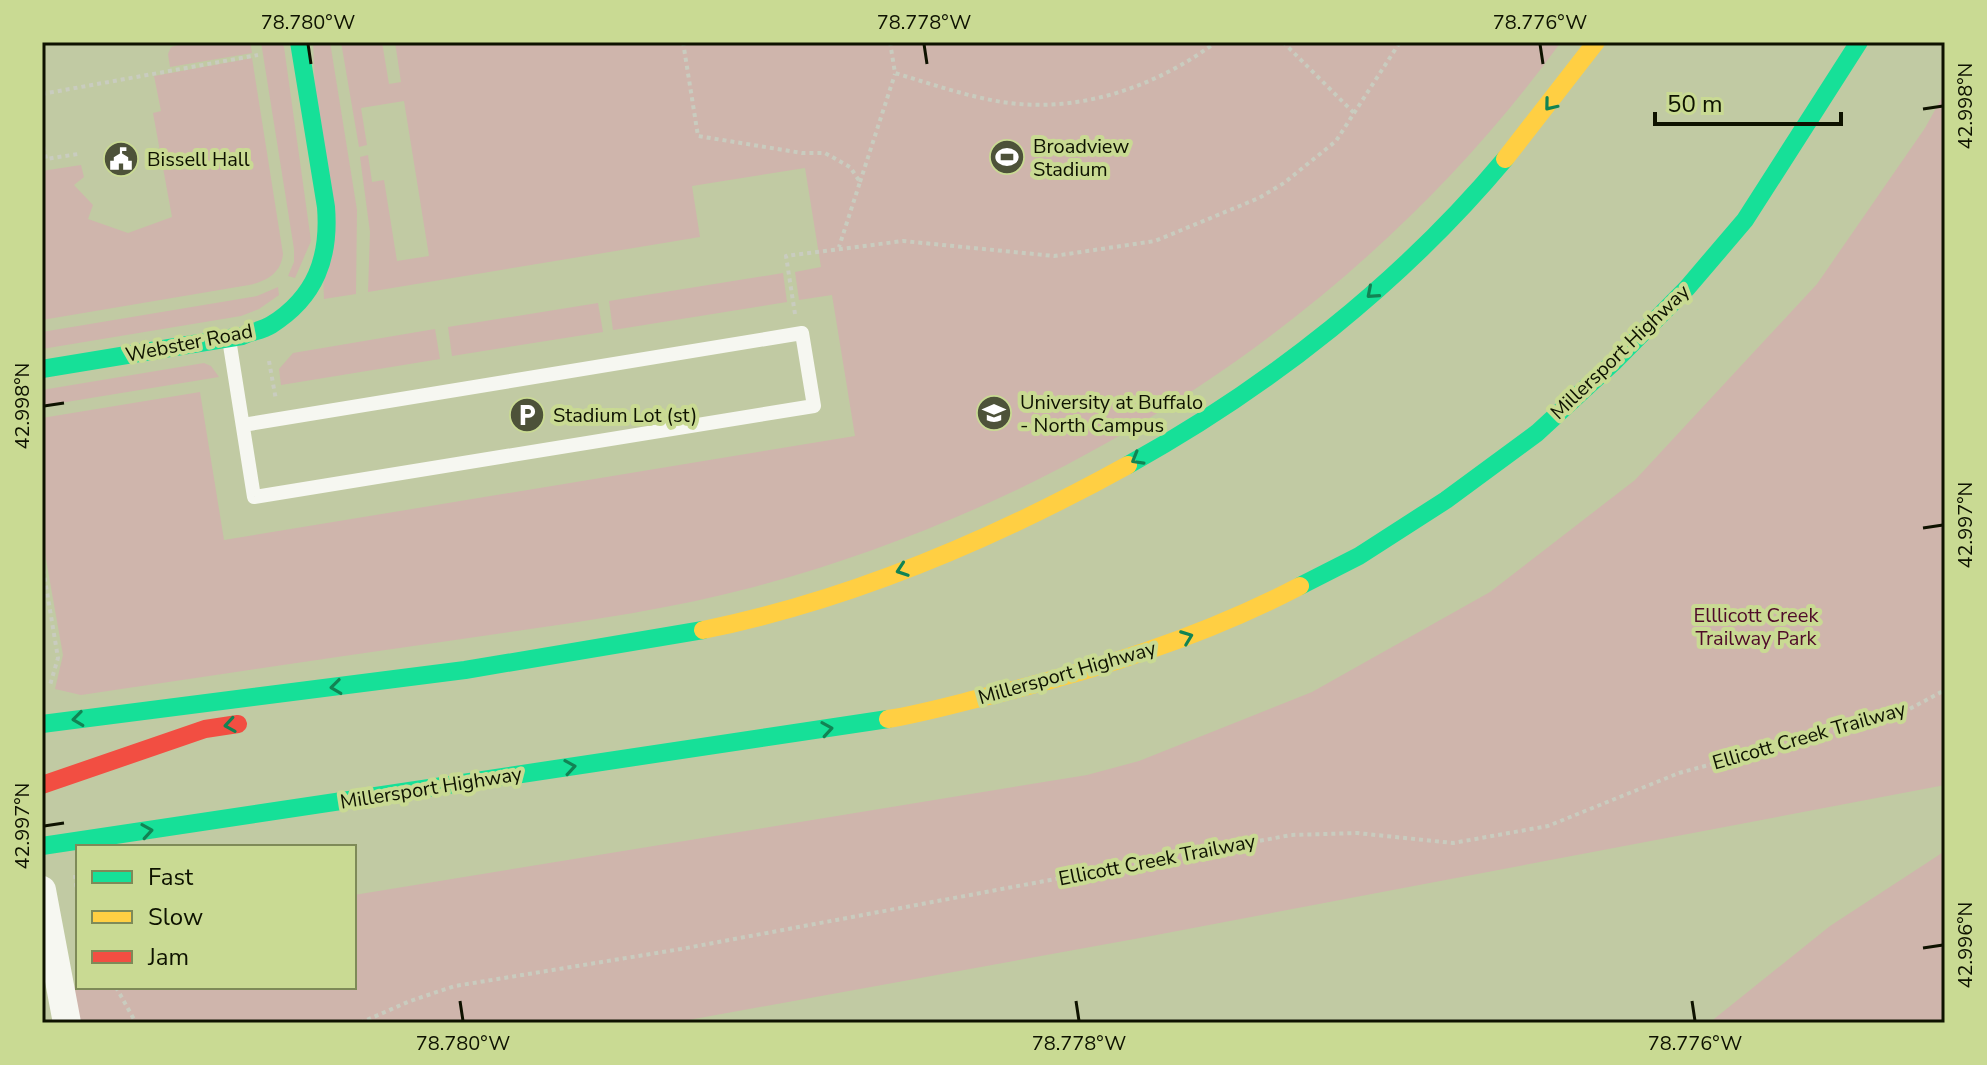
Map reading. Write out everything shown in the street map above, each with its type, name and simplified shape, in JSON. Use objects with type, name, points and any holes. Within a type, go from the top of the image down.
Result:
[{"type":"main road","name":"Webster Road","points":[[42,369],[253,333],[287,313],[312,285],[326,251],[328,234],[299,42]]},
{"type":"main road","points":[[42,724],[442,674],[720,627],[808,602],[941,557],[1069,497],[1184,432],[1284,366],[1373,293],[1456,215],[1555,99],[1596,42]]},
{"type":"main road","name":"Millersport Highway","points":[[42,846],[896,718],[1060,679],[1148,652],[1252,611],[1359,556],[1446,500],[1537,433],[1614,362],[1687,288],[1745,220],[1859,42]]},
{"type":"main road","points":[[342,705],[442,674]]},
{"type":"main road","points":[[42,785],[205,729],[251,722]]},
{"type":"street","points":[[42,890],[67,1023]]},
{"type":"lane","points":[[228,339],[254,497],[814,406],[802,333],[243,425]]},
{"type":"path","points":[[683,42],[698,136],[802,153],[825,153],[850,167],[860,182]]},
{"type":"path","points":[[839,247],[895,73],[890,42]]},
{"type":"path","points":[[895,73],[968,96],[1006,103],[1046,105],[1085,101],[1124,91],[1194,59],[1216,42]]},
{"type":"path","points":[[1283,42],[1354,113]]},
{"type":"path","points":[[799,334],[786,256],[903,241],[1054,256],[1155,241],[1259,198],[1284,183],[1336,141],[1400,42]]},
{"type":"path","points":[[42,94],[258,55]]},
{"type":"path","points":[[42,139],[46,159],[78,154]]},
{"type":"path","points":[[268,355],[279,419]]},
{"type":"path","points":[[42,562],[58,658],[50,685]]},
{"type":"path","name":"Ellicott Creek Trailway","points":[[360,1023],[455,986],[696,946],[1291,835],[1357,833],[1453,843],[1548,826],[1679,773],[1902,713],[1945,690]]},
{"type":"path","points":[[75,869],[76,880]]},
{"type":"path","points":[[117,989],[136,1023]]},
{"type":"green space","points":[[189,42],[250,42],[252,53],[170,67],[168,54],[171,47]]},
{"type":"green space","points":[[261,42],[281,42],[284,47],[311,241],[295,278],[288,276],[294,262],[294,249]]},
{"type":"green space","points":[[313,42],[330,42],[357,210],[356,294],[324,299]]},
{"type":"green space","points":[[341,42],[382,42],[389,84],[401,82],[395,42],[1561,42],[1483,139],[1397,229],[1304,310],[1204,383],[1098,448],[988,503],[873,550],[754,587],[680,604],[81,695],[55,689],[63,655],[42,537],[42,418],[200,392],[224,540],[855,436],[832,295],[799,300],[795,272],[821,267],[805,168],[692,186],[700,237],[368,292],[370,232],[360,157],[368,155],[372,182],[384,180],[397,261],[429,256],[404,101],[361,108],[367,145],[359,147]]},
{"type":"green space","points":[[252,58],[283,254],[276,271],[262,281],[249,285],[42,320],[42,171],[81,165],[84,177],[74,185],[93,205],[88,219],[128,233],[172,217],[153,113],[161,111],[154,76]]},
{"type":"green space","name":"Elllicott Creek Trailway Park","points":[[1945,92],[1945,785],[1151,936],[672,1023],[52,1023],[76,984],[76,989],[356,989],[356,895],[1087,775],[1139,761],[1312,692],[1490,592],[1635,480],[1817,284],[1925,128]]},
{"type":"green space","points":[[783,273],[787,302],[613,330],[609,301]]},
{"type":"green space","points":[[278,287],[279,295],[259,309],[241,316],[42,349],[42,332],[257,296]]},
{"type":"green space","points":[[598,303],[603,332],[452,356],[448,327]]},
{"type":"green space","points":[[435,329],[440,359],[281,385],[279,369],[293,353]]},
{"type":"green space","points":[[204,363],[211,366],[219,377],[42,406],[42,390]]},
{"type":"green space","points":[[1945,851],[1945,1023],[1709,1023],[1830,926]]},
{"type":"traffic: fast","points":[[42,369],[242,336],[271,325],[299,302],[317,274],[327,225],[299,42]]},
{"type":"traffic: fast","points":[[1300,586],[1359,556],[1446,500],[1537,433],[1614,362],[1687,288],[1745,220],[1859,42]]},
{"type":"traffic: fast","points":[[1128,465],[1232,402],[1331,329],[1422,248],[1505,159]]},
{"type":"traffic: fast","points":[[42,724],[465,670],[703,630]]},
{"type":"traffic: fast","points":[[42,846],[888,719]]},
{"type":"traffic: slow","points":[[1505,159],[1596,42]]},
{"type":"traffic: slow","points":[[703,630],[814,602],[922,564],[1027,517],[1128,465]]},
{"type":"traffic: slow","points":[[888,719],[1025,687],[1106,664],[1224,622],[1300,586]]},
{"type":"traffic: jam","points":[[42,785],[205,729],[238,724]]},
{"type":"place","name":"Broadview Stadium","points":[[1007,157]]},
{"type":"place","name":"Bissell Hall","points":[[121,159]]},
{"type":"place","name":"University at Buffalo - North Campus","points":[[994,413]]},
{"type":"place","name":"Stadium Lot (st)","points":[[527,415]]}]
